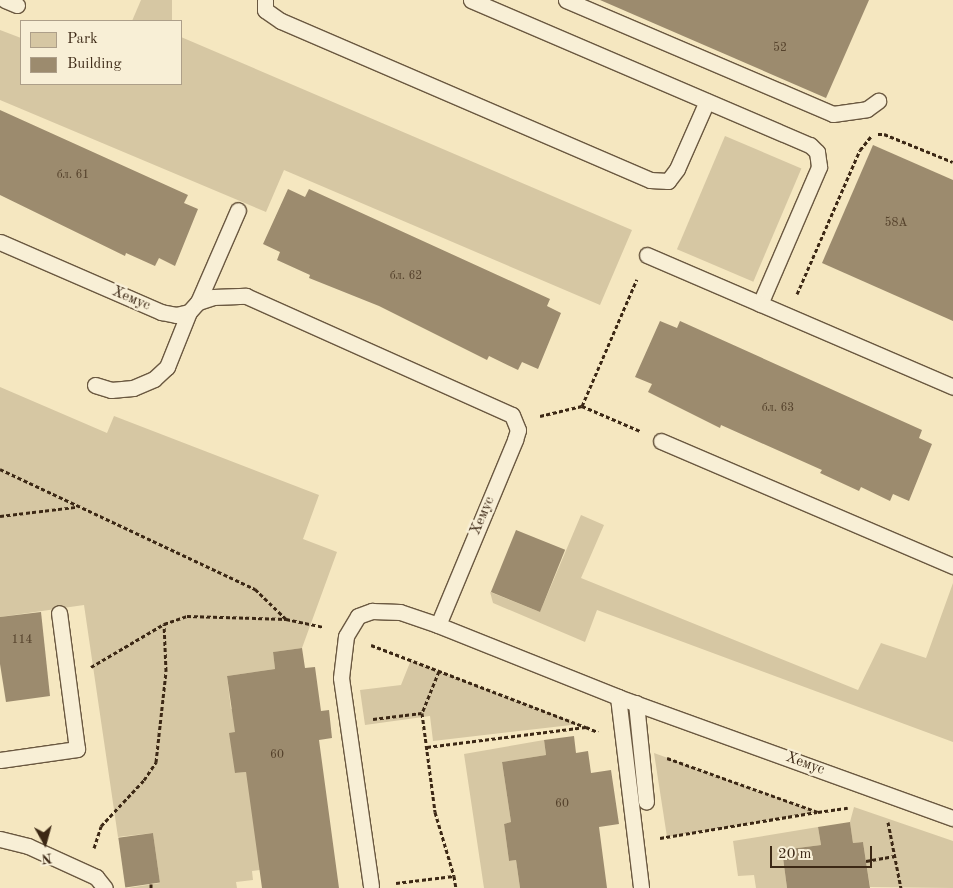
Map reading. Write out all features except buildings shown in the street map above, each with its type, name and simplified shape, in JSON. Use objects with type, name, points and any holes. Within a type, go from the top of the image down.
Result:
[{"type":"lane","points":[[265,0],[265,10],[281,21],[650,180],[668,181],[677,169],[707,101]]},
{"type":"lane","points":[[471,0],[810,145],[817,152],[819,167],[760,304]]},
{"type":"lane","points":[[566,0],[832,114],[868,109],[878,101]]},
{"type":"lane","points":[[95,385],[111,390],[133,388],[154,379],[166,367],[238,210]]},
{"type":"lane","name":"Хемус","points":[[0,242],[161,312],[176,315],[230,294],[246,296],[504,411],[517,422],[515,440],[438,624],[618,697],[953,818]]},
{"type":"lane","points":[[647,255],[953,387]]},
{"type":"lane","points":[[661,441],[953,566]]},
{"type":"lane","points":[[371,886],[349,722],[341,678],[346,636],[358,616],[372,611],[400,612],[438,624]]},
{"type":"lane","points":[[0,760],[77,749],[59,613]]},
{"type":"lane","points":[[618,697],[641,888]]},
{"type":"lane","points":[[636,703],[646,802]]},
{"type":"lane","points":[[0,839],[28,846],[100,882]]},
{"type":"path","points":[[788,315],[866,139],[884,134],[953,162]]},
{"type":"path","points":[[582,406],[647,255]]},
{"type":"path","points":[[517,422],[582,406],[661,441]]},
{"type":"path","points":[[0,469],[77,507],[255,589],[286,619]]},
{"type":"path","points":[[0,516],[77,507]]},
{"type":"path","points":[[108,659],[164,624],[187,616],[286,619],[325,627],[586,727]]},
{"type":"path","points":[[100,882],[94,847],[101,826],[144,780],[156,762],[160,747],[166,670],[164,624]]},
{"type":"path","points":[[440,671],[422,713],[435,812],[456,888]]},
{"type":"path","points":[[349,722],[422,713]]},
{"type":"path","points":[[882,791],[901,888]]},
{"type":"path","points":[[635,841],[818,812]]},
{"type":"path","points":[[866,861],[895,856]]},
{"type":"path","points":[[402,883],[454,876]]},
{"type":"green space","points":[[141,0],[172,0],[172,20],[132,20]]},
{"type":"green space","points":[[0,30],[20,38],[20,85],[182,85],[182,37],[632,230],[600,305],[284,170],[266,212],[0,100]]},
{"type":"green space","points":[[725,136],[801,168],[753,282],[677,249]]},
{"type":"green space","points":[[0,387],[107,433],[114,416],[319,495],[303,539],[337,552],[302,648],[273,652],[275,669],[227,676],[231,709],[239,708],[235,773],[246,772],[275,868],[252,871],[253,880],[236,882],[237,888],[128,888],[160,883],[153,833],[118,837],[84,605],[0,617]]},
{"type":"green space","points":[[581,515],[604,525],[581,578],[858,690],[881,643],[926,658],[953,583],[953,742],[597,610],[585,642],[493,603],[490,592],[540,612]]},
{"type":"green space","points":[[411,660],[580,724],[433,741],[430,716],[365,725],[360,690],[401,685]]},
{"type":"green space","points":[[544,740],[546,755],[502,762],[511,822],[504,824],[509,861],[516,860],[520,888],[484,888],[464,754]]},
{"type":"green space","points":[[654,753],[818,812],[667,837]]},
{"type":"green space","points":[[854,807],[953,841],[953,888],[870,887],[863,842],[853,843],[850,822]]},
{"type":"green space","points":[[818,827],[821,845],[782,850],[787,888],[756,888],[754,875],[738,876],[733,841]]}]
